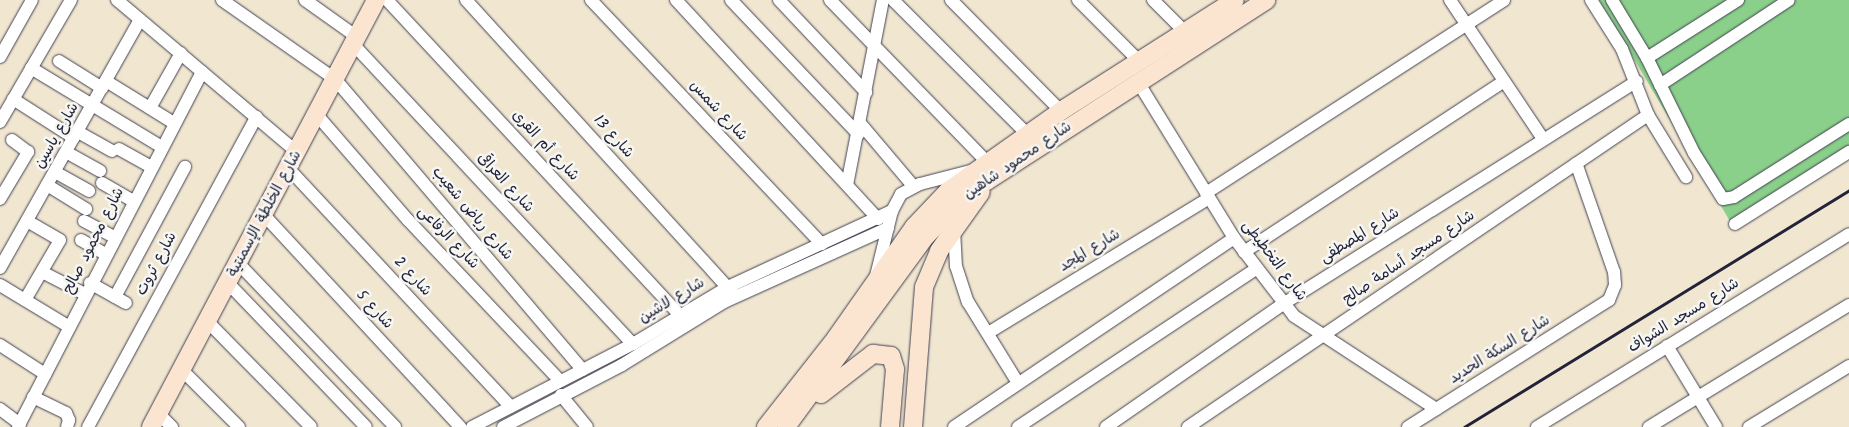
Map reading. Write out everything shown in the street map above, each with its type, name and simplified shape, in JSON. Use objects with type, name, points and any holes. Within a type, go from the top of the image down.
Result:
[{"type":"main road","name":"شارع الخلطة الإسمنتية","points":[[154,420],[298,153],[376,0]]},
{"type":"main road","name":"شارع محمود شاهين","points":[[766,427],[930,208],[986,168],[1027,134],[1140,62],[1267,0]]},
{"type":"main road","name":"شارع محمود شاهين","points":[[786,427],[926,236],[986,168],[1138,82],[1191,38],[1225,2]]},
{"type":"main road","points":[[913,427],[924,287],[939,251],[954,229],[986,168]]},
{"type":"main road","points":[[799,411],[857,364],[873,354],[883,353],[890,356],[895,369],[890,427]]},
{"type":"street","points":[[0,57],[32,0]]},
{"type":"street","points":[[0,122],[71,0]]},
{"type":"street","points":[[117,0],[298,153]]},
{"type":"street","name":"شارع رياض شعيب","points":[[222,0],[335,79],[583,370]]},
{"type":"street","name":"شارع العراقى","points":[[304,0],[355,40],[633,344]]},
{"type":"street","name":"شارع أم القرى","points":[[387,0],[680,315]]},
{"type":"street","name":"شارع 13","points":[[466,0],[732,292]]},
{"type":"street","name":"شارع شمس","points":[[591,0],[822,244]]},
{"type":"street","points":[[676,0],[878,219]]},
{"type":"street","points":[[730,0],[859,128],[913,186]]},
{"type":"street","points":[[779,0],[866,92]]},
{"type":"street","points":[[830,0],[875,46],[986,168],[913,186],[896,200],[873,286]]},
{"type":"street","points":[[847,185],[883,0]]},
{"type":"street","points":[[893,0],[1027,134]]},
{"type":"street","points":[[951,0],[1061,111]]},
{"type":"street","points":[[1078,0],[1140,62]]},
{"type":"street","points":[[1153,0],[1191,38]]},
{"type":"street","points":[[1450,0],[1543,139]]},
{"type":"street","name":"شارع المجد","points":[[988,333],[1208,195],[1504,0]]},
{"type":"street","points":[[1591,0],[1622,49],[1637,81],[1648,115],[1686,177]]},
{"type":"street","points":[[1612,0],[1647,58],[1694,153],[1720,195],[1727,200],[1849,124]]},
{"type":"street","points":[[1647,58],[1738,0]]},
{"type":"street","points":[[1660,85],[1789,0]]},
{"type":"street","name":"شارع ياسين","points":[[0,268],[140,20]]},
{"type":"street","points":[[150,108],[181,53]]},
{"type":"street","points":[[59,60],[150,108],[174,123]]},
{"type":"street","points":[[31,68],[162,147]]},
{"type":"street","name":"شارع محمود صالح","points":[[19,426],[87,288],[202,72]]},
{"type":"street","points":[[1244,252],[1504,81]]},
{"type":"street","name":"شارع المصطفى","points":[[1106,427],[1284,304],[1637,81]]},
{"type":"street","name":"شارع التخطيطى","points":[[1138,82],[1234,238],[1284,304],[1322,337],[1436,409]]},
{"type":"street","points":[[13,98],[76,135],[116,150],[151,167]]},
{"type":"street","name":"شارع الرفاعى","points":[[316,115],[408,220],[560,381]]},
{"type":"street","name":"شارع مسجد أسامة صالح","points":[[1188,427],[1648,115]]},
{"type":"street","name":"شارع ثروت","points":[[88,427],[256,117]]},
{"type":"street","points":[[1,193],[28,152],[12,140]]},
{"type":"street","points":[[66,152],[133,201]]},
{"type":"street","points":[[1735,224],[1849,152]]},
{"type":"street","name":"شارع السكة الحديد","points":[[1408,427],[1609,300],[1615,285],[1614,272],[1576,163]]},
{"type":"street","points":[[42,272],[121,300],[185,167]]},
{"type":"street","name":"شارع 2","points":[[289,169],[511,407]]},
{"type":"street","points":[[55,172],[89,191]]},
{"type":"street","points":[[47,186],[114,236]]},
{"type":"street","name":"شارع لاشين","points":[[503,427],[562,395],[633,344],[680,315],[864,233],[878,219],[892,211]]},
{"type":"street","name":"شارع 5","points":[[264,216],[460,427]]},
{"type":"street","points":[[25,300],[60,240],[26,221]]},
{"type":"street","name":"شارع لاشين","points":[[472,427],[583,370],[603,367],[732,292],[822,244],[888,228]]},
{"type":"street","points":[[954,229],[961,284],[1018,383]]},
{"type":"street","name":"شارع مسجد الشواف","points":[[1537,427],[1849,234]]},
{"type":"street","points":[[954,427],[1234,238]]},
{"type":"street","points":[[81,240],[105,254]]},
{"type":"street","points":[[238,263],[395,427]]},
{"type":"street","points":[[1018,427],[1256,269]]},
{"type":"street","points":[[228,283],[366,427]]},
{"type":"street","points":[[0,285],[68,326]]},
{"type":"street","points":[[1649,427],[1849,305]]},
{"type":"street","points":[[208,321],[311,427]]},
{"type":"street","points":[[0,345],[45,374]]},
{"type":"street","points":[[1667,346],[1716,427]]},
{"type":"street","points":[[1749,427],[1849,366]]},
{"type":"street","points":[[182,369],[239,427]]},
{"type":"street","points":[[562,395],[587,427]]},
{"type":"street","points":[[33,397],[66,413],[70,420],[67,427]]},
{"type":"street","points":[[0,409],[19,426]]},
{"type":"street","points":[[154,420],[172,427]]},
{"type":"green space","points":[[1599,0],[1849,0],[1849,156],[1734,228]]},
{"type":"railway","points":[[1464,427],[1849,190]]}]
